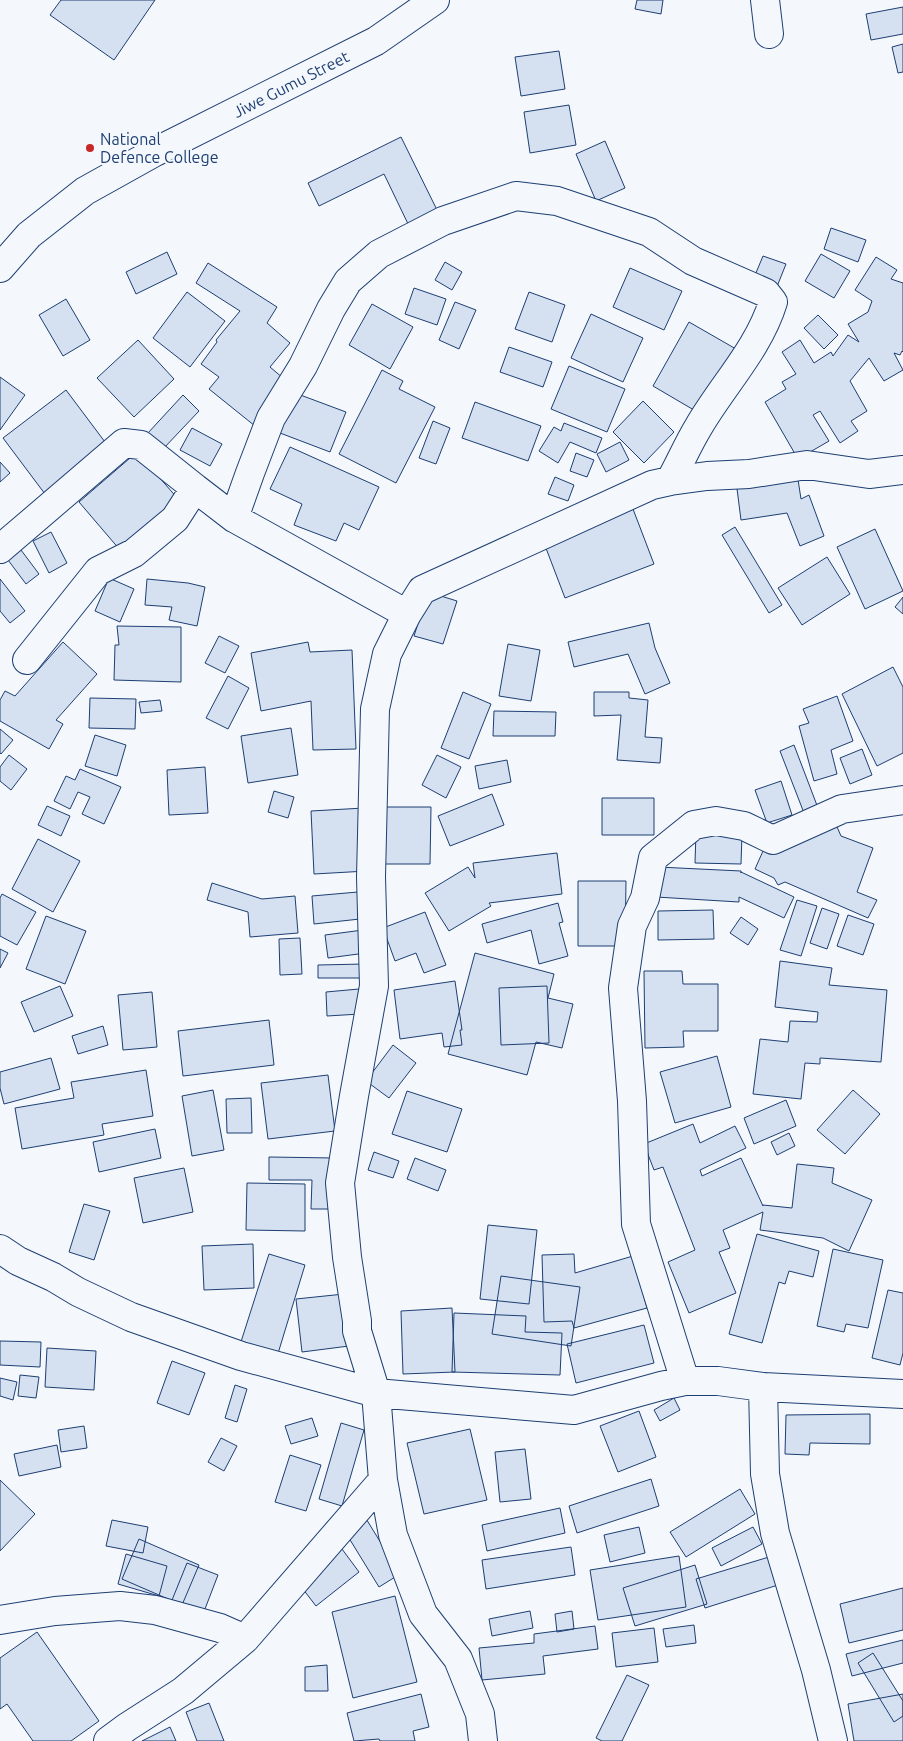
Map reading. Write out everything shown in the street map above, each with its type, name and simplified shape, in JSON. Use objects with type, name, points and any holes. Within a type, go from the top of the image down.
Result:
[{"type":"street","name":"Jiwe Gumu Street","points":[[0,268],[29,234],[85,192],[155,152],[376,41],[434,0]]},
{"type":"street","points":[[765,0],[770,34]]},
{"type":"street","points":[[234,518],[271,418],[303,366],[331,309],[348,281],[379,254],[443,221],[516,196],[557,202],[649,232],[693,261],[766,293],[773,302],[759,336],[699,426],[670,480]]},
{"type":"street","points":[[0,549],[124,443],[141,445],[234,518],[407,614]]},
{"type":"street","points":[[483,1741],[480,1714],[458,1658],[422,1614],[393,1535],[383,1480],[376,1394],[358,1331],[347,1257],[340,1184],[374,986],[371,877],[375,709],[387,654],[407,614],[422,590],[652,485],[670,480],[749,474],[807,465],[869,474],[903,470]]},
{"type":"street","points":[[26,660],[98,571],[134,553],[175,519],[195,488]]},
{"type":"street","points":[[685,1381],[636,1224],[632,1102],[624,988],[632,926],[645,898],[652,858],[694,826],[716,821],[744,826],[773,840],[842,809],[903,800]]},
{"type":"street","points":[[0,1250],[78,1292],[131,1317],[240,1356],[376,1394],[574,1410],[685,1381],[718,1381],[763,1387],[903,1394]]},
{"type":"street","points":[[763,1387],[765,1474],[776,1533],[816,1670],[833,1741]]},
{"type":"street","points":[[108,1741],[183,1691],[246,1639],[383,1480]]},
{"type":"street","points":[[0,1620],[55,1611],[120,1606],[155,1610],[220,1628],[246,1639]]},
{"type":"building","points":[[61,0],[155,0],[114,60],[50,15]]},
{"type":"building","points":[[637,0],[663,0],[661,14],[635,9]]},
{"type":"building","points":[[903,7],[903,34],[871,40],[866,14]]},
{"type":"building","points":[[903,44],[903,72],[898,73],[892,47]]},
{"type":"building","points":[[559,51],[565,89],[521,96],[515,57]]},
{"type":"building","points":[[569,105],[576,145],[530,153],[524,112]]},
{"type":"building","points":[[401,137],[439,214],[410,228],[384,174],[319,206],[308,183]]},
{"type":"building","points":[[605,141],[625,188],[596,201],[576,154]]},
{"type":"building","points":[[831,228],[866,240],[858,262],[824,249]]},
{"type":"building","points":[[167,252],[177,274],[136,294],[126,272]]},
{"type":"building","points":[[821,254],[850,271],[834,298],[805,281]]},
{"type":"building","points":[[763,256],[786,264],[776,289],[753,280]]},
{"type":"building","points":[[876,257],[897,270],[891,279],[903,283],[903,352],[900,355],[894,353],[903,370],[884,381],[869,358],[850,381],[867,411],[851,421],[858,431],[840,443],[820,411],[813,415],[829,441],[798,459],[765,402],[786,389],[782,382],[796,374],[782,352],[800,340],[814,363],[831,352],[833,356],[848,335],[859,342],[848,324],[868,312],[872,301],[855,290]]},
{"type":"building","points":[[445,262],[462,272],[452,290],[435,280]]},
{"type":"building","points":[[208,263],[277,307],[267,323],[290,343],[270,367],[290,384],[255,426],[209,389],[219,377],[201,364],[217,342],[216,340],[240,311],[196,283]]},
{"type":"building","points":[[630,268],[682,291],[664,330],[613,307]]},
{"type":"building","points":[[414,288],[446,299],[437,325],[405,314]]},
{"type":"building","points":[[187,292],[225,321],[190,367],[153,338]]},
{"type":"building","points":[[529,292],[565,305],[552,342],[515,329]]},
{"type":"building","points":[[66,299],[90,340],[63,356],[39,315]]},
{"type":"building","points":[[455,302],[476,310],[459,349],[439,340]]},
{"type":"building","points":[[372,304],[413,327],[390,369],[349,345]]},
{"type":"building","points":[[591,314],[643,338],[623,382],[571,358]]},
{"type":"building","points":[[818,315],[838,335],[824,349],[804,328]]},
{"type":"building","points":[[689,322],[736,349],[699,413],[653,386]]},
{"type":"building","points":[[138,340],[174,379],[134,417],[97,378]]},
{"type":"building","points":[[509,347],[552,362],[543,387],[500,372]]},
{"type":"building","points":[[569,366],[625,389],[607,432],[551,409]]},
{"type":"building","points":[[382,370],[403,381],[399,389],[435,407],[396,483],[339,454]]},
{"type":"building","points":[[0,377],[25,395],[0,430]]},
{"type":"building","points":[[66,390],[108,446],[45,494],[3,438]]},
{"type":"building","points":[[295,393],[346,412],[330,452],[280,433]]},
{"type":"building","points":[[183,395],[199,411],[163,449],[147,434]]},
{"type":"building","points":[[643,401],[674,432],[644,463],[613,432]]},
{"type":"building","points":[[475,402],[541,426],[528,461],[462,438]]},
{"type":"building","points":[[433,421],[450,428],[436,464],[419,458]]},
{"type":"building","points":[[564,423],[602,438],[596,453],[570,442],[558,463],[539,451],[554,427],[561,431]]},
{"type":"building","points":[[192,428],[222,444],[210,466],[180,450]]},
{"type":"building","points":[[620,442],[629,460],[606,472],[597,454]]},
{"type":"building","points":[[290,447],[379,487],[359,530],[344,523],[336,541],[294,525],[302,504],[270,489]]},
{"type":"building","points":[[137,452],[179,500],[120,550],[79,502]]},
{"type":"building","points":[[576,453],[594,460],[587,477],[570,471]]},
{"type":"building","points":[[0,462],[10,473],[0,482]]},
{"type":"building","points":[[797,473],[801,499],[809,495],[824,536],[800,546],[787,513],[741,520],[736,481]]},
{"type":"building","points":[[555,477],[574,485],[568,501],[548,494]]},
{"type":"building","points":[[633,509],[654,564],[565,598],[544,543]]},
{"type":"building","points":[[735,527],[782,605],[769,613],[722,535]]},
{"type":"building","points":[[875,529],[903,591],[865,609],[837,547]]},
{"type":"building","points":[[51,532],[67,563],[49,573],[33,541]]},
{"type":"building","points":[[18,546],[39,574],[26,584],[5,556]]},
{"type":"building","points":[[827,557],[850,594],[802,625],[778,588]]},
{"type":"building","points":[[109,578],[134,589],[120,622],[95,611]]},
{"type":"building","points":[[0,579],[25,611],[10,623],[0,611]]},
{"type":"building","points":[[147,579],[188,583],[205,587],[197,626],[169,620],[172,607],[145,605]]},
{"type":"building","points":[[428,592],[457,601],[443,644],[414,636]]},
{"type":"building","points":[[903,597],[903,614],[895,607]]},
{"type":"building","points":[[649,623],[655,648],[670,683],[645,694],[628,654],[574,667],[568,642]]},
{"type":"building","points":[[117,626],[181,627],[181,682],[114,680],[115,645],[119,645]]},
{"type":"building","points":[[219,636],[239,646],[225,673],[205,663]]},
{"type":"building","points":[[63,642],[97,674],[56,720],[63,724],[49,749],[0,721],[0,700],[5,691],[15,696]]},
{"type":"building","points":[[308,642],[310,652],[352,650],[356,749],[313,750],[311,701],[261,711],[251,653]]},
{"type":"building","points":[[508,644],[540,650],[531,701],[499,696]]},
{"type":"building","points":[[893,667],[903,687],[903,753],[877,766],[842,694]]},
{"type":"building","points":[[228,676],[249,688],[228,729],[206,718]]},
{"type":"building","points":[[463,692],[491,704],[469,759],[441,748]]},
{"type":"building","points":[[594,692],[629,692],[629,698],[648,700],[645,737],[662,738],[660,763],[617,760],[621,715],[594,716]]},
{"type":"building","points":[[837,696],[853,741],[831,750],[837,774],[814,781],[799,726],[809,723],[803,709]]},
{"type":"building","points":[[90,698],[136,699],[135,729],[89,728]]},
{"type":"building","points":[[160,700],[162,711],[141,713],[139,702]]},
{"type":"building","points":[[494,711],[556,712],[555,736],[493,736]]},
{"type":"building","points":[[291,728],[298,775],[248,783],[241,736]]},
{"type":"building","points":[[0,729],[13,740],[1,754],[0,753]]},
{"type":"building","points":[[95,735],[126,745],[117,776],[85,766]]},
{"type":"building","points":[[794,745],[818,808],[804,813],[780,751]]},
{"type":"building","points":[[862,749],[872,775],[850,784],[840,758]]},
{"type":"building","points":[[9,755],[27,769],[11,790],[0,781],[0,767]]},
{"type":"building","points":[[437,755],[461,767],[446,798],[422,785]]},
{"type":"building","points":[[507,760],[511,782],[479,789],[475,766]]},
{"type":"building","points":[[205,767],[208,813],[169,815],[167,770]]},
{"type":"building","points":[[80,769],[121,787],[104,824],[82,814],[90,797],[78,792],[70,809],[54,801],[66,776],[75,780]]},
{"type":"building","points":[[781,781],[792,815],[767,823],[755,790]]},
{"type":"building","points":[[274,791],[294,797],[288,818],[268,812]]},
{"type":"building","points":[[492,794],[504,825],[450,846],[438,816]]},
{"type":"building","points":[[602,798],[654,798],[654,835],[602,835]]},
{"type":"building","points":[[47,806],[70,816],[61,836],[38,825]]},
{"type":"building","points":[[386,807],[431,807],[430,864],[385,864]]},
{"type":"building","points":[[364,808],[367,871],[314,874],[311,811]]},
{"type":"building","points":[[834,820],[841,836],[873,848],[857,892],[877,900],[868,918],[785,882],[778,885],[774,878],[755,869],[763,851]]},
{"type":"building","points":[[696,832],[742,834],[741,864],[695,863]]},
{"type":"building","points":[[38,839],[80,861],[53,912],[12,889]]},
{"type":"building","points":[[557,853],[562,894],[489,903],[491,906],[449,931],[425,893],[468,867],[475,878],[473,863]]},
{"type":"building","points":[[658,867],[741,871],[794,897],[784,918],[739,897],[739,902],[656,897]]},
{"type":"building","points":[[578,881],[626,881],[625,946],[578,946]]},
{"type":"building","points":[[212,883],[262,899],[295,896],[298,933],[250,937],[248,912],[207,900]]},
{"type":"building","points":[[358,892],[360,919],[314,924],[312,896]]},
{"type":"building","points":[[2,894],[36,912],[17,945],[0,936],[0,898]]},
{"type":"building","points":[[797,900],[817,906],[801,956],[780,950]]},
{"type":"building","points":[[558,903],[563,922],[559,923],[568,956],[539,964],[531,930],[487,943],[482,924]]},
{"type":"building","points":[[822,908],[839,914],[827,949],[810,943]]},
{"type":"building","points":[[713,910],[714,939],[658,940],[658,911]]},
{"type":"building","points":[[425,912],[446,965],[424,973],[416,953],[395,961],[383,928]]},
{"type":"building","points":[[848,915],[874,924],[863,955],[837,946]]},
{"type":"building","points":[[46,916],[86,931],[65,984],[26,969]]},
{"type":"building","points":[[741,917],[758,929],[748,945],[730,933]]},
{"type":"building","points":[[363,930],[366,953],[328,958],[325,935]]},
{"type":"building","points":[[300,938],[302,974],[280,975],[279,939]]},
{"type":"building","points":[[0,949],[8,953],[0,968]]},
{"type":"building","points":[[475,953],[554,974],[548,998],[573,1004],[562,1048],[536,1042],[527,1075],[448,1054]]},
{"type":"building","points":[[780,961],[832,968],[829,985],[887,990],[881,1062],[820,1058],[820,1064],[805,1063],[801,1099],[753,1094],[760,1039],[788,1042],[790,1021],[817,1022],[818,1012],[775,1007]]},
{"type":"building","points":[[364,964],[364,978],[318,978],[318,965]]},
{"type":"building","points":[[644,971],[682,971],[683,984],[718,984],[718,1031],[683,1031],[684,1047],[645,1048]]},
{"type":"building","points":[[455,981],[462,1030],[460,1030],[462,1045],[444,1047],[442,1033],[400,1039],[394,990]]},
{"type":"building","points":[[60,986],[73,1016],[34,1032],[21,1002]]},
{"type":"building","points":[[547,986],[549,1043],[501,1045],[499,988]]},
{"type":"building","points":[[359,989],[360,1014],[327,1016],[326,992]]},
{"type":"building","points":[[152,992],[157,1047],[123,1050],[118,995]]},
{"type":"building","points":[[269,1020],[274,1065],[183,1076],[178,1031]]},
{"type":"building","points":[[103,1026],[108,1045],[78,1054],[72,1036]]},
{"type":"building","points":[[393,1045],[416,1063],[389,1098],[366,1081]]},
{"type":"building","points":[[717,1056],[731,1107],[675,1123],[660,1072]]},
{"type":"building","points":[[51,1058],[60,1089],[4,1104],[0,1088],[0,1072]]},
{"type":"building","points":[[146,1070],[153,1116],[102,1124],[104,1135],[22,1149],[15,1108],[74,1098],[71,1082]]},
{"type":"building","points":[[328,1075],[335,1131],[268,1139],[261,1083]]},
{"type":"building","points":[[213,1090],[224,1150],[192,1156],[182,1096]]},
{"type":"building","points":[[853,1090],[880,1114],[845,1154],[817,1130]]},
{"type":"building","points":[[407,1091],[462,1109],[447,1152],[392,1134]]},
{"type":"building","points":[[251,1098],[252,1133],[227,1133],[226,1099]]},
{"type":"building","points":[[786,1100],[796,1126],[754,1144],[744,1118]]},
{"type":"building","points":[[693,1124],[700,1143],[735,1126],[746,1148],[700,1170],[702,1176],[741,1158],[763,1206],[792,1208],[797,1164],[834,1168],[832,1183],[872,1200],[849,1251],[823,1238],[760,1230],[763,1212],[723,1230],[730,1248],[719,1252],[736,1293],[689,1313],[668,1262],[695,1250],[663,1167],[654,1170],[644,1144]]},
{"type":"building","points":[[155,1129],[161,1158],[99,1172],[93,1142]]},
{"type":"building","points":[[789,1133],[795,1146],[777,1155],[771,1142]]},
{"type":"building","points":[[374,1152],[399,1161],[393,1178],[368,1170]]},
{"type":"building","points":[[269,1157],[334,1158],[332,1209],[311,1209],[312,1180],[269,1180]]},
{"type":"building","points":[[415,1158],[446,1170],[438,1191],[407,1179]]},
{"type":"building","points":[[184,1168],[193,1212],[143,1223],[134,1178]]},
{"type":"building","points":[[247,1183],[305,1184],[305,1231],[246,1230]]},
{"type":"building","points":[[84,1204],[110,1211],[94,1260],[69,1252]]},
{"type":"building","points":[[488,1225],[537,1230],[529,1304],[480,1299]]},
{"type":"building","points":[[757,1234],[819,1251],[813,1277],[789,1271],[785,1284],[779,1282],[762,1343],[729,1334]]},
{"type":"building","points":[[253,1244],[254,1288],[204,1290],[202,1246]]},
{"type":"building","points":[[833,1249],[883,1260],[868,1328],[846,1324],[844,1332],[817,1326]]},
{"type":"building","points":[[269,1254],[305,1265],[276,1360],[239,1348]]},
{"type":"building","points":[[574,1254],[575,1273],[633,1256],[647,1308],[574,1328],[572,1321],[544,1322],[542,1255]]},
{"type":"building","points":[[501,1276],[580,1287],[571,1346],[492,1334]]},
{"type":"building","points":[[888,1290],[903,1293],[903,1353],[900,1365],[872,1358]]},
{"type":"building","points":[[344,1294],[349,1346],[302,1352],[296,1299]]},
{"type":"building","points":[[452,1308],[455,1372],[403,1374],[401,1311]]},
{"type":"building","points":[[454,1313],[526,1316],[525,1332],[562,1333],[560,1375],[452,1372]]},
{"type":"building","points":[[644,1325],[654,1363],[576,1383],[567,1344]]},
{"type":"building","points":[[0,1341],[41,1342],[40,1367],[0,1365]]},
{"type":"building","points":[[47,1348],[96,1351],[94,1390],[45,1387]]},
{"type":"building","points":[[172,1361],[205,1373],[189,1415],[157,1403]]},
{"type":"building","points":[[20,1375],[39,1377],[36,1398],[18,1396]]},
{"type":"building","points":[[0,1378],[17,1382],[13,1400],[0,1396]]},
{"type":"building","points":[[235,1385],[247,1389],[237,1422],[225,1418]]},
{"type":"building","points":[[674,1398],[680,1410],[660,1421],[654,1410]]},
{"type":"building","points":[[639,1411],[656,1457],[618,1472],[600,1426]]},
{"type":"building","points":[[870,1414],[870,1444],[810,1443],[809,1455],[785,1454],[786,1415]]},
{"type":"building","points":[[312,1418],[318,1436],[291,1444],[285,1426]]},
{"type":"building","points":[[341,1423],[364,1430],[342,1506],[319,1499]]},
{"type":"building","points":[[84,1426],[87,1448],[61,1452],[58,1430]]},
{"type":"building","points":[[470,1429],[487,1500],[424,1514],[407,1443]]},
{"type":"building","points":[[221,1438],[237,1446],[224,1471],[208,1462]]},
{"type":"building","points":[[57,1445],[61,1467],[19,1476],[14,1454]]},
{"type":"building","points":[[525,1449],[531,1499],[500,1502],[495,1452]]},
{"type":"building","points":[[290,1455],[321,1465],[306,1511],[275,1502]]},
{"type":"building","points":[[651,1479],[659,1506],[577,1533],[569,1506]]},
{"type":"building","points":[[0,1480],[35,1514],[0,1551]]},
{"type":"building","points":[[740,1489],[755,1514],[686,1557],[670,1532]]},
{"type":"building","points":[[560,1508],[565,1533],[487,1551],[482,1525]]},
{"type":"building","points":[[365,1517],[400,1574],[379,1587],[344,1530]]},
{"type":"building","points":[[112,1520],[148,1527],[143,1553],[106,1546]]},
{"type":"building","points":[[639,1527],[645,1553],[610,1562],[604,1535]]},
{"type":"building","points":[[753,1527],[762,1544],[721,1566],[712,1548]]},
{"type":"building","points":[[139,1539],[199,1565],[182,1605],[122,1579]]},
{"type":"building","points":[[571,1547],[575,1575],[486,1589],[482,1560]]},
{"type":"building","points":[[342,1549],[359,1572],[316,1606],[299,1584]]},
{"type":"building","points":[[126,1554],[167,1566],[159,1596],[118,1584]]},
{"type":"building","points":[[679,1556],[686,1607],[598,1620],[590,1570]]},
{"type":"building","points":[[769,1557],[778,1585],[705,1608],[696,1579]]},
{"type":"building","points":[[187,1563],[218,1575],[200,1622],[168,1610]]},
{"type":"building","points":[[695,1565],[707,1604],[635,1626],[623,1588]]},
{"type":"building","points":[[903,1588],[903,1630],[849,1643],[840,1604]]},
{"type":"building","points":[[395,1596],[417,1682],[353,1698],[332,1612]]},
{"type":"building","points":[[530,1611],[533,1628],[492,1636],[489,1619]]},
{"type":"building","points":[[572,1611],[574,1629],[557,1632],[555,1614]]},
{"type":"building","points":[[694,1625],[696,1643],[666,1647],[663,1629]]},
{"type":"building","points":[[595,1626],[598,1649],[543,1656],[545,1674],[482,1680],[479,1648],[534,1643],[534,1634]]},
{"type":"building","points":[[654,1628],[658,1662],[616,1667],[612,1633]]},
{"type":"building","points":[[37,1632],[99,1721],[71,1741],[33,1741],[7,1704],[0,1709],[0,1658]]},
{"type":"building","points":[[903,1640],[903,1663],[852,1676],[846,1654]]},
{"type":"building","points":[[873,1653],[903,1701],[903,1716],[894,1722],[858,1663]]},
{"type":"building","points":[[327,1665],[328,1691],[305,1691],[305,1667]]},
{"type":"building","points":[[627,1675],[649,1685],[622,1741],[602,1741],[596,1738]]},
{"type":"building","points":[[421,1694],[429,1727],[413,1731],[415,1741],[380,1741],[379,1739],[354,1741],[347,1713]]},
{"type":"building","points":[[903,1694],[903,1741],[854,1741],[848,1704]]},
{"type":"building","points":[[209,1703],[224,1741],[197,1741],[186,1712]]},
{"type":"building","points":[[170,1727],[176,1741],[142,1741]]},
{"type":"place","name":"National Defence College","points":[[90,148]]}]
